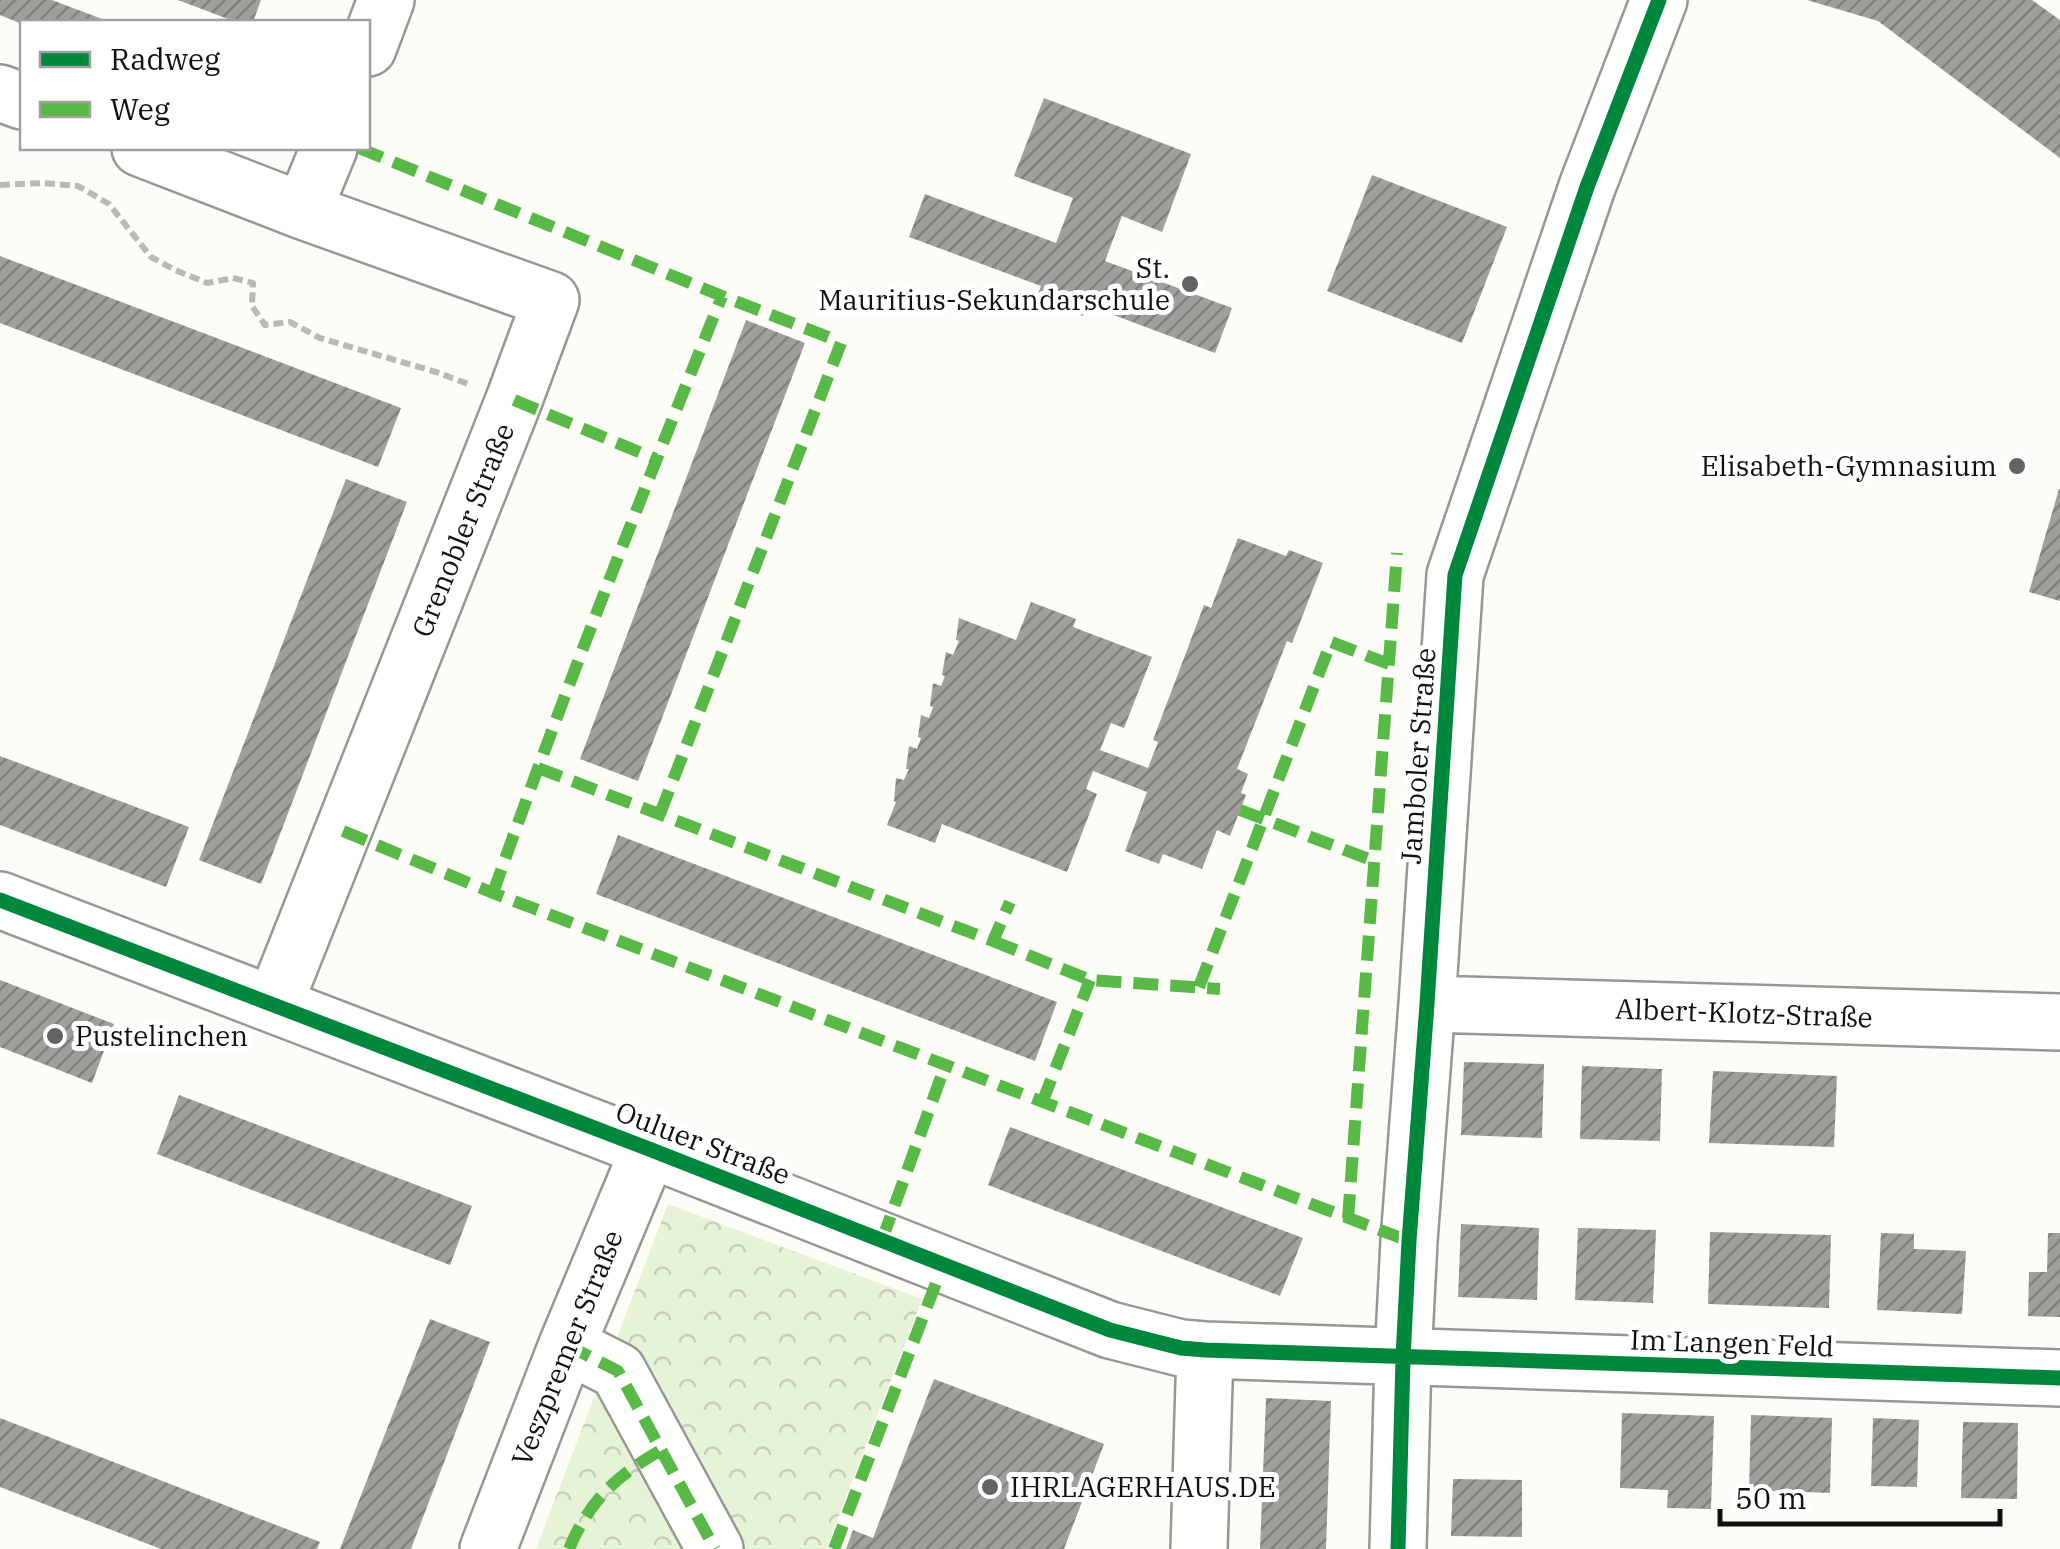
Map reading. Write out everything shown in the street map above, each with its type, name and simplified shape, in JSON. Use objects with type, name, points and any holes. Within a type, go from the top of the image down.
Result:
[{"type":"street","points":[[370,43],[386,0]]},
{"type":"street","name":"Jamboler Straße","points":[[1398,1549],[1403,1358],[1454,575],[1586,187],[1659,0]]},
{"type":"street","name":"Grenobler Straße","points":[[145,150],[551,300],[274,1005]]},
{"type":"street","points":[[303,210],[328,150]]},
{"type":"street","name":"Ouluer Straße","points":[[0,900],[1110,1330],[1181,1348],[1403,1358]]},
{"type":"street","name":"Albert-Klotz-Straße","points":[[1427,1004],[2060,1022]]},
{"type":"street","name":"Veszpremer Straße","points":[[488,1549],[649,1149]]},
{"type":"street","points":[[567,1345],[618,1371],[715,1549]]},
{"type":"street","points":[[1199,1549],[1205,1350]]},
{"type":"street","name":"Im Langen Feld","points":[[1403,1358],[2060,1378]]},
{"type":"path","points":[[0,184],[78,186],[109,204],[150,256],[175,270],[208,283],[233,278],[252,283],[252,306],[265,325],[290,322],[320,338],[514,400]]},
{"type":"green space","points":[[668,1204],[922,1299],[826,1549],[536,1549]]},
{"type":"building","points":[[0,0],[52,0],[105,20],[20,20],[20,23],[0,15]]},
{"type":"building","points":[[178,0],[261,0],[254,20],[231,20]]},
{"type":"building","points":[[1807,0],[2032,0],[2060,20],[2060,158],[1878,21]]},
{"type":"building","points":[[1044,98],[1191,154],[1162,232],[1122,216],[1105,261],[1232,308],[1215,353],[1087,305],[1083,316],[1036,299],[1041,286],[909,237],[925,194],[1056,243],[1073,198],[1014,176]]},
{"type":"building","points":[[1372,175],[1507,227],[1462,343],[1327,291]]},
{"type":"building","points":[[0,256],[401,408],[378,467],[0,323]]},
{"type":"building","points":[[746,320],[805,343],[638,781],[580,759]]},
{"type":"building","points":[[346,479],[407,502],[261,884],[199,860]]},
{"type":"building","points":[[2060,489],[2060,601],[2029,592]]},
{"type":"building","points":[[1238,538],[1286,556],[1289,550],[1323,563],[1292,643],[1287,641],[1237,769],[1248,774],[1241,793],[1246,795],[1230,836],[1217,830],[1202,869],[1163,854],[1159,864],[1125,851],[1147,792],[1093,771],[1086,789],[1097,794],[1067,872],[942,824],[935,843],[887,825],[896,802],[896,778],[904,780],[909,769],[909,746],[917,749],[921,738],[921,715],[929,718],[933,707],[933,683],[941,686],[946,652],[953,655],[959,641],[959,618],[1016,640],[1031,602],[1076,619],[1073,627],[1152,657],[1124,728],[1111,723],[1100,750],[1148,768],[1158,742],[1153,740],[1204,605],[1211,608]]},
{"type":"building","points":[[0,756],[189,827],[166,887],[0,825]]},
{"type":"building","points":[[618,835],[1057,1002],[1035,1061],[596,894]]},
{"type":"building","name":"Pustelinchen","points":[[0,980],[114,1024],[92,1083],[0,1047]]},
{"type":"building","points":[[1464,1062],[1544,1064],[1542,1138],[1461,1135]]},
{"type":"building","points":[[1582,1066],[1662,1069],[1660,1141],[1580,1139]]},
{"type":"building","points":[[1713,1071],[1837,1076],[1834,1147],[1709,1143]]},
{"type":"building","points":[[179,1095],[472,1206],[450,1265],[157,1154]]},
{"type":"building","points":[[1010,1127],[1303,1238],[1280,1296],[988,1185]]},
{"type":"building","points":[[1461,1224],[1539,1228],[1537,1300],[1458,1297]]},
{"type":"building","points":[[1578,1228],[1656,1230],[1653,1303],[1575,1300]]},
{"type":"building","points":[[1710,1232],[1831,1235],[1829,1308],[1708,1304]]},
{"type":"building","points":[[1881,1233],[1914,1234],[1914,1249],[1966,1251],[1962,1314],[1877,1310]]},
{"type":"building","points":[[2048,1233],[2060,1233],[2060,1317],[2028,1316],[2029,1272],[2047,1272]]},
{"type":"building","points":[[430,1319],[490,1342],[411,1549],[340,1549]]},
{"type":"building","name":"IHRLAGERHAUS.DE","points":[[934,1379],[1104,1444],[1064,1549],[846,1549],[853,1530],[873,1538]]},
{"type":"building","points":[[1266,1398],[1331,1401],[1326,1549],[1260,1549]]},
{"type":"building","points":[[1622,1413],[1714,1416],[1711,1509],[1667,1508],[1668,1490],[1620,1488]]},
{"type":"building","points":[[1751,1415],[1832,1418],[1830,1493],[1749,1490]]},
{"type":"building","points":[[0,1418],[320,1542],[317,1549],[161,1549],[0,1487]]},
{"type":"building","points":[[1873,1418],[1919,1420],[1917,1487],[1871,1486]]},
{"type":"building","points":[[1963,1422],[2018,1423],[2017,1499],[1961,1498]]},
{"type":"building","points":[[1453,1479],[1522,1480],[1522,1537],[1451,1536]]},
{"type":"marked path","points":[[364,150],[836,340]]},
{"type":"marked path","points":[[493,893],[604,593],[722,296]]},
{"type":"marked path","points":[[660,814],[841,343]]},
{"type":"marked path","points":[[514,400],[656,459]]},
{"type":"marked path","points":[[1348,1219],[1397,553]]},
{"type":"marked path","points":[[1199,987],[1331,642],[1389,664]]},
{"type":"marked path","points":[[538,768],[993,941],[1010,902]]},
{"type":"marked path","points":[[1240,810],[1374,861]]},
{"type":"marked path","points":[[343,831],[493,893],[1409,1241]]},
{"type":"marked path","points":[[993,941],[1090,980],[1220,989]]},
{"type":"marked path","points":[[1042,1103],[1090,980]]},
{"type":"marked path","points":[[882,1240],[945,1066]]},
{"type":"marked path","points":[[834,1549],[943,1265]]},
{"type":"marked path","points":[[567,1345],[618,1371],[715,1549]]},
{"type":"marked path","points":[[569,1549],[585,1517],[606,1491],[661,1450]]},
{"type":"cycle path","points":[[1398,1549],[1409,1241],[1455,575],[1587,187],[1659,0]]},
{"type":"cycle path","points":[[0,900],[1110,1330],[1181,1348],[2060,1378]]},
{"type":"place","name":"St. Mauritius-Sekundarschule","points":[[1190,284]]},
{"type":"place","name":"Elisabeth-Gymnasium","points":[[2017,466]]},
{"type":"place","name":"Pustelinchen","points":[[55,1036]]},
{"type":"place","name":"IHRLAGERHAUS.DE","points":[[990,1487]]}]
